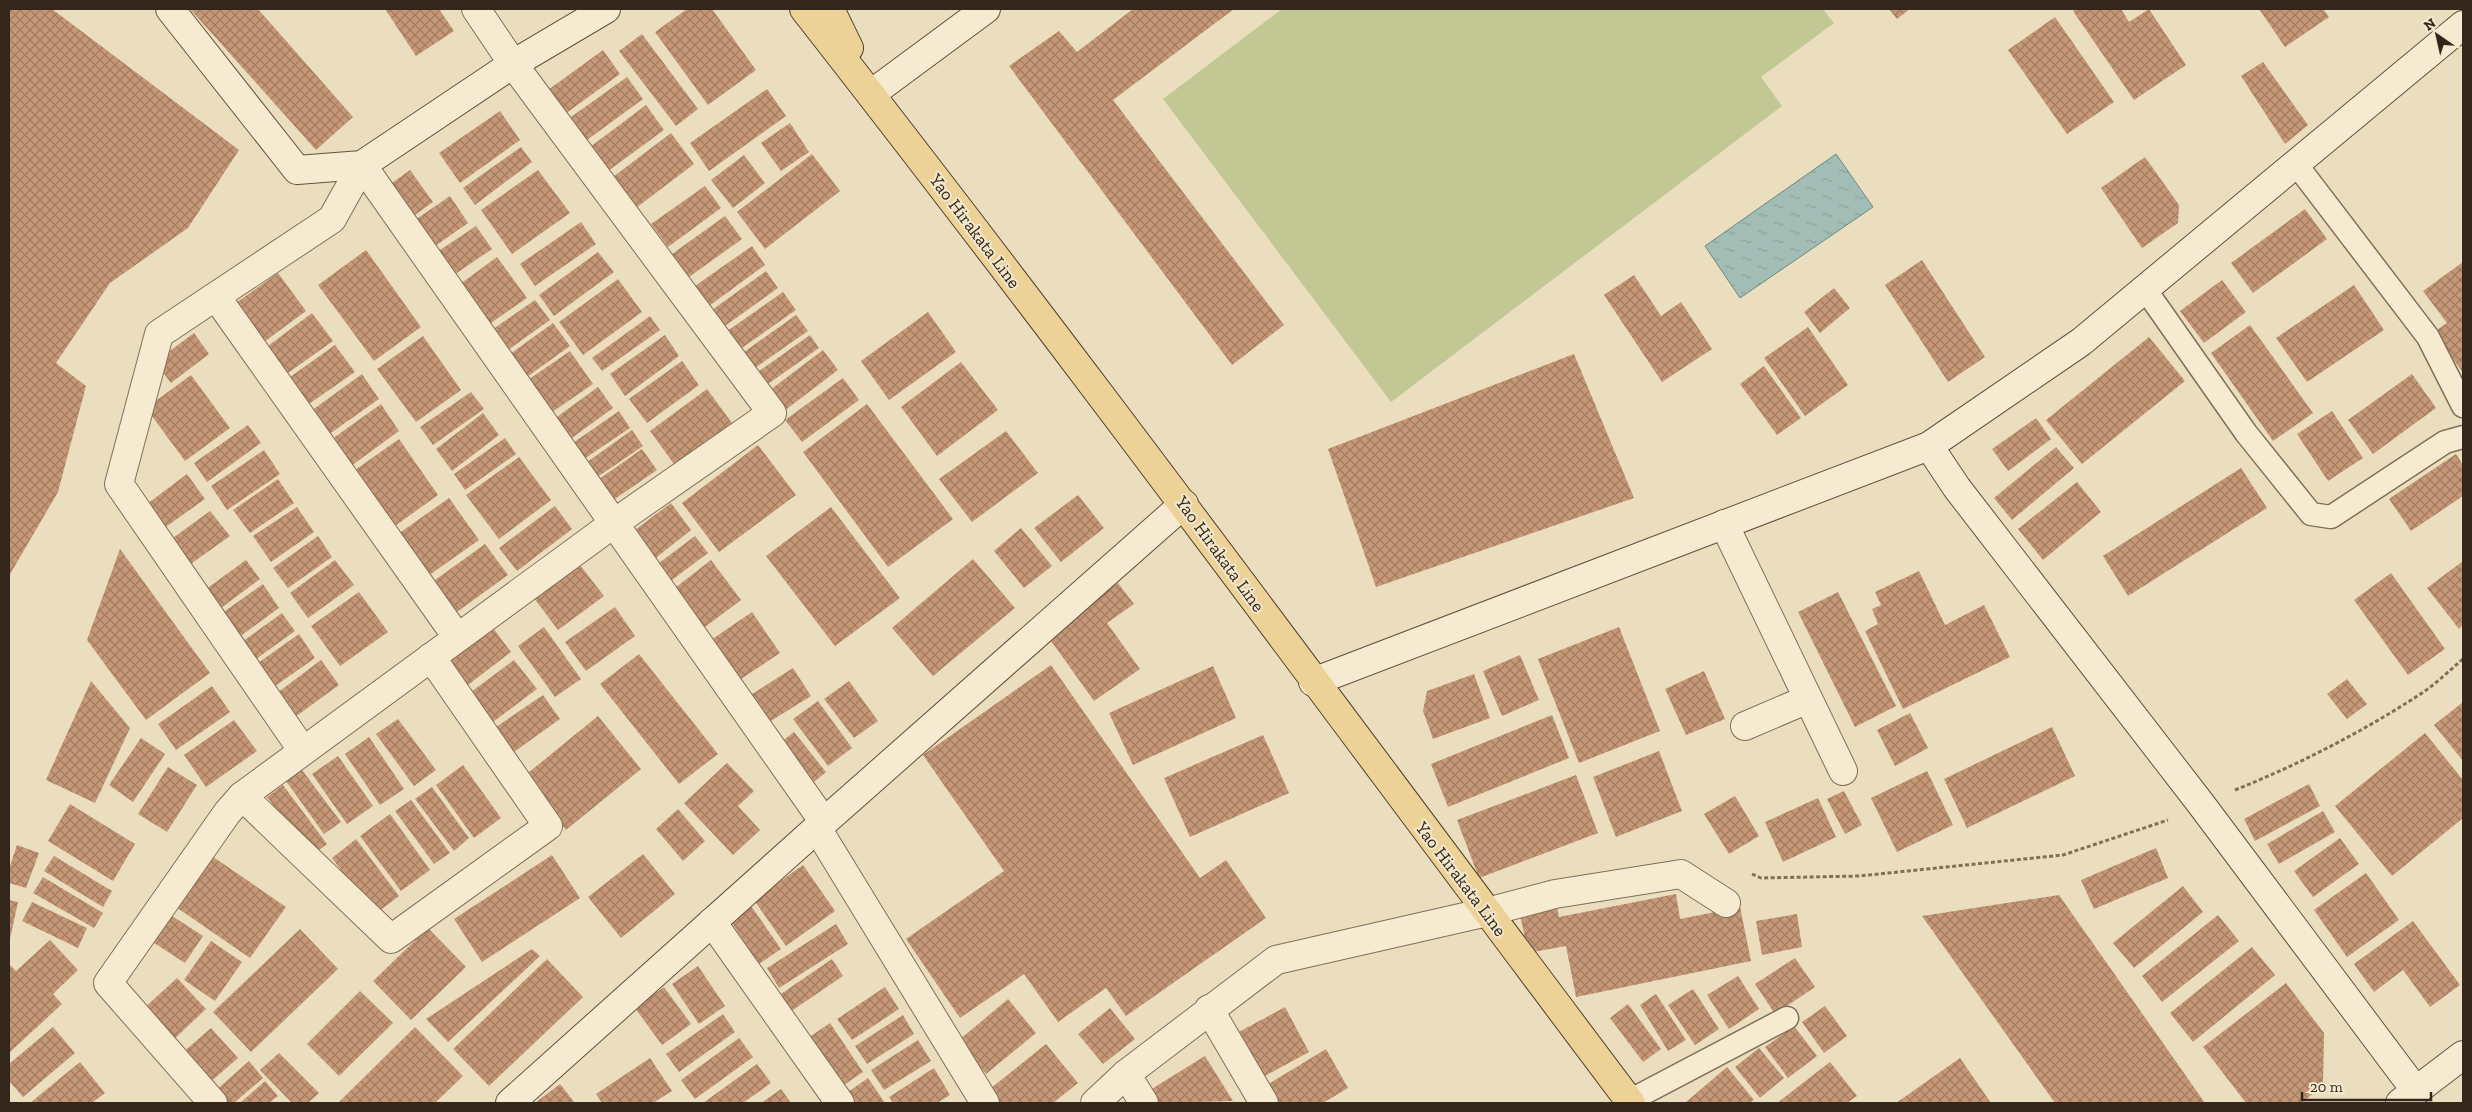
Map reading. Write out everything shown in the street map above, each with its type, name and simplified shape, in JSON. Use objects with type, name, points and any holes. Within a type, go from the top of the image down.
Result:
[{"type":"main road","name":"Yao Hirakata Line","points":[[804,9],[1184,504],[1313,682],[1630,1102]]},
{"type":"main road","points":[[830,9],[870,94]]},
{"type":"street","points":[[170,9],[297,170],[362,165]]},
{"type":"street","points":[[213,1103],[108,983],[227,814],[242,796],[457,637],[613,524],[772,413],[512,64],[476,9]]},
{"type":"street","points":[[303,751],[119,484],[159,334],[217,298],[332,219],[362,165],[512,64],[606,9]]},
{"type":"street","points":[[870,94],[986,9]]},
{"type":"street","points":[[1313,682],[1929,446],[2082,342],[2463,24]]},
{"type":"street","points":[[362,165],[613,524],[820,825],[985,1103]]},
{"type":"street","points":[[217,298],[457,637]]},
{"type":"street","points":[[1929,446],[1963,496],[2201,804],[2408,1097],[2462,1057]]},
{"type":"street","points":[[510,1103],[820,825],[1184,504]]},
{"type":"street","points":[[1724,524],[1843,771]]},
{"type":"street","points":[[242,796],[391,939],[548,826],[431,657]]},
{"type":"street","points":[[1745,726],[1808,699]]},
{"type":"street","points":[[1094,1103],[1126,1074],[1209,1009],[1276,960],[1487,912],[1555,894],[1681,874],[1726,903]]},
{"type":"street","points":[[712,922],[840,1103]]},
{"type":"street","points":[[1209,1009],[1264,1103]]},
{"type":"street","points":[[1126,1074],[1144,1103]]},
{"type":"lane","points":[[2296,164],[2428,337],[2463,406]]},
{"type":"lane","points":[[2145,289],[2246,433],[2310,514],[2331,517],[2446,442],[2463,437]]},
{"type":"lane","points":[[1630,1102],[1787,1018]]},
{"type":"path","points":[[1744,872],[1761,878],[1859,876],[2063,855],[2160,824],[2201,804],[2283,771],[2423,692],[2463,659]]},
{"type":"green space","points":[[1282,9],[1823,9],[1834,23],[1761,77],[1782,106],[1391,402],[1163,99]]},
{"type":"water","points":[[1836,154],[1873,207],[1740,298],[1705,246]]},
{"type":"building","points":[[9,9],[52,9],[239,150],[188,228],[110,283],[56,363],[86,386],[58,492],[9,576]]},
{"type":"building","points":[[190,9],[258,9],[353,117],[316,150]]},
{"type":"building","points":[[385,9],[439,9],[454,31],[416,56]]},
{"type":"building","points":[[687,9],[712,9],[756,70],[708,105],[655,32]]},
{"type":"building","points":[[1133,9],[1234,9],[1113,100],[1284,325],[1232,365],[1009,66],[1059,31],[1077,52]]},
{"type":"building","points":[[1889,9],[1910,9],[1897,19]]},
{"type":"building","points":[[2076,9],[2121,9],[2129,22],[2149,9],[2186,65],[2134,100],[2073,11]]},
{"type":"building","points":[[2259,9],[2323,9],[2329,17],[2285,47]]},
{"type":"building","points":[[2055,17],[2114,102],[2067,134],[2008,50]]},
{"type":"building","points":[[642,34],[698,109],[676,126],[619,51]]},
{"type":"building","points":[[603,50],[620,74],[565,114],[548,90]]},
{"type":"building","points":[[2263,62],[2308,125],[2285,144],[2241,76]]},
{"type":"building","points":[[627,77],[643,99],[587,140],[571,117]]},
{"type":"building","points":[[767,89],[786,116],[709,171],[690,143]]},
{"type":"building","points":[[646,105],[664,130],[608,171],[590,147]]},
{"type":"building","points":[[500,111],[520,140],[460,183],[439,153]]},
{"type":"building","points":[[790,123],[809,152],[781,171],[761,143]]},
{"type":"building","points":[[671,133],[694,164],[632,211],[609,180]]},
{"type":"building","points":[[521,147],[532,162],[475,205],[463,188]]},
{"type":"building","points":[[812,154],[840,191],[765,249],[737,212]]},
{"type":"building","points":[[744,155],[765,183],[733,208],[711,180]]},
{"type":"building","points":[[2145,157],[2179,205],[2178,223],[2142,248],[2101,188]]},
{"type":"building","points":[[410,170],[433,202],[408,220],[385,188]]},
{"type":"building","points":[[538,170],[570,213],[512,254],[481,210]]},
{"type":"building","points":[[705,186],[721,208],[668,247],[651,224]]},
{"type":"building","points":[[450,196],[468,223],[431,249],[412,222]]},
{"type":"building","points":[[2305,209],[2327,239],[2253,293],[2231,263]]},
{"type":"building","points":[[725,216],[742,239],[689,277],[672,254]]},
{"type":"building","points":[[581,222],[596,244],[535,286],[520,264]]},
{"type":"building","points":[[476,226],[492,249],[451,277],[434,254]]},
{"type":"building","points":[[752,246],[765,265],[709,306],[695,286]]},
{"type":"building","points":[[366,250],[421,327],[374,361],[318,285]]},
{"type":"building","points":[[598,252],[614,272],[554,316],[539,295]]},
{"type":"building","points":[[497,257],[527,298],[485,327],[456,287]]},
{"type":"building","points":[[1922,260],[1985,357],[1948,382],[1885,285]]},
{"type":"building","points":[[2463,262],[2463,373],[2434,332],[2447,323],[2423,291]]},
{"type":"building","points":[[766,271],[778,288],[725,326],[712,310]]},
{"type":"building","points":[[278,273],[306,311],[264,342],[236,303]]},
{"type":"building","points":[[1634,275],[1661,316],[1681,302],[1712,349],[1662,382],[1604,295]]},
{"type":"building","points":[[618,279],[642,312],[583,355],[559,322]]},
{"type":"building","points":[[2222,280],[2246,312],[2204,343],[2180,311]]},
{"type":"building","points":[[2354,285],[2384,330],[2307,382],[2276,338]]},
{"type":"building","points":[[1834,288],[1850,308],[1820,333],[1804,312]]},
{"type":"building","points":[[783,292],[796,310],[739,350],[726,332]]},
{"type":"building","points":[[535,300],[550,320],[501,355],[486,334]]},
{"type":"building","points":[[928,312],[956,352],[889,400],[861,361]]},
{"type":"building","points":[[312,313],[333,341],[288,373],[268,346]]},
{"type":"building","points":[[796,315],[808,331],[755,368],[744,352]]},
{"type":"building","points":[[650,316],[660,330],[602,371],[592,358]]},
{"type":"building","points":[[553,323],[570,346],[520,382],[503,359]]},
{"type":"building","points":[[2250,325],[2313,413],[2273,441],[2211,353]]},
{"type":"building","points":[[1808,327],[1848,385],[1805,416],[1764,358]]},
{"type":"building","points":[[194,333],[209,354],[171,383],[155,362]]},
{"type":"building","points":[[665,335],[679,356],[625,396],[610,374]]},
{"type":"building","points":[[810,335],[819,348],[768,384],[759,371]]},
{"type":"building","points":[[423,336],[461,390],[416,422],[377,369]]},
{"type":"building","points":[[2149,337],[2185,381],[2082,464],[2046,420]]},
{"type":"building","points":[[335,345],[355,372],[309,404],[290,377]]},
{"type":"building","points":[[823,350],[838,370],[784,411],[770,390]]},
{"type":"building","points":[[570,351],[593,384],[548,415],[525,382]]},
{"type":"building","points":[[1574,354],[1634,498],[1376,587],[1328,449]]},
{"type":"building","points":[[682,361],[699,385],[647,423],[629,399]]},
{"type":"building","points":[[961,362],[998,410],[937,456],[901,407]]},
{"type":"building","points":[[1764,366],[1801,418],[1777,435],[1740,384]]},
{"type":"building","points":[[362,374],[379,399],[328,435],[311,411]]},
{"type":"building","points":[[2412,374],[2436,408],[2373,454],[2348,420]]},
{"type":"building","points":[[191,375],[230,428],[185,461],[146,408]]},
{"type":"building","points":[[843,378],[859,400],[802,442],[785,420]]},
{"type":"building","points":[[598,387],[613,408],[565,443],[550,422]]},
{"type":"building","points":[[707,389],[732,423],[674,464],[650,431]]},
{"type":"building","points":[[471,392],[484,409],[433,445],[420,427]]},
{"type":"building","points":[[381,404],[399,431],[351,466],[332,439]]},
{"type":"building","points":[[867,404],[953,519],[888,567],[803,452]]},
{"type":"building","points":[[619,411],[630,428],[581,461],[570,445]]},
{"type":"building","points":[[2332,411],[2363,458],[2328,481],[2297,434]]},
{"type":"building","points":[[483,413],[499,435],[452,471],[436,449]]},
{"type":"building","points":[[2036,418],[2051,439],[2008,471],[1992,449]]},
{"type":"building","points":[[248,425],[261,443],[207,482],[194,463]]},
{"type":"building","points":[[632,430],[643,446],[593,480],[583,465]]},
{"type":"building","points":[[1006,431],[1038,473],[972,522],[939,479]]},
{"type":"building","points":[[505,438],[516,454],[465,490],[454,474]]},
{"type":"building","points":[[399,439],[438,495],[395,526],[355,470]]},
{"type":"building","points":[[758,445],[796,495],[719,552],[682,503]]},
{"type":"building","points":[[2056,447],[2074,468],[2012,520],[1994,498]]},
{"type":"building","points":[[642,449],[657,470],[609,503],[595,482]]},
{"type":"building","points":[[264,450],[280,474],[227,510],[211,486]]},
{"type":"building","points":[[2456,454],[2463,465],[2463,496],[2411,531],[2389,499]]},
{"type":"building","points":[[519,457],[551,500],[499,539],[466,495]]},
{"type":"building","points":[[2241,468],[2267,508],[2128,596],[2103,556]]},
{"type":"building","points":[[187,474],[205,499],[160,531],[143,507]]},
{"type":"building","points":[[278,479],[294,503],[250,533],[233,510]]},
{"type":"building","points":[[2077,482],[2101,512],[2043,560],[2018,529]]},
{"type":"building","points":[[1078,495],[1104,528],[1061,562],[1034,528]]},
{"type":"building","points":[[449,498],[479,540],[428,576],[398,534]]},
{"type":"building","points":[[671,503],[691,530],[652,561],[631,533]]},
{"type":"building","points":[[555,506],[572,529],[517,571],[499,548]]},
{"type":"building","points":[[297,507],[314,532],[271,562],[253,536]]},
{"type":"building","points":[[831,507],[900,598],[835,646],[766,556]]},
{"type":"building","points":[[210,511],[230,536],[185,568],[166,543]]},
{"type":"building","points":[[1021,528],[1052,566],[1024,588],[994,551]]},
{"type":"building","points":[[318,536],[332,557],[288,588],[273,568]]},
{"type":"building","points":[[695,536],[708,553],[668,583],[655,566]]},
{"type":"building","points":[[485,544],[508,575],[454,614],[431,583]]},
{"type":"building","points":[[120,549],[210,673],[146,720],[87,640]]},
{"type":"building","points":[[973,559],[1015,608],[933,676],[892,628]]},
{"type":"building","points":[[246,560],[260,579],[217,611],[202,592]]},
{"type":"building","points":[[335,560],[354,585],[308,618],[290,593]]},
{"type":"building","points":[[711,560],[741,600],[701,630],[671,591]]},
{"type":"building","points":[[2463,561],[2463,625],[2459,629],[2427,588]]},
{"type":"building","points":[[580,565],[604,596],[558,630],[534,598]]},
{"type":"building","points":[[1919,571],[1945,625],[1984,605],[2010,657],[1903,709],[1865,631],[1878,624],[1872,609],[1881,605],[1875,592]]},
{"type":"building","points":[[2391,573],[2445,649],[2408,675],[2354,600]]},
{"type":"building","points":[[1118,583],[1134,604],[1107,623],[1140,669],[1094,701],[1046,634]]},
{"type":"building","points":[[263,584],[279,608],[235,640],[218,616]]},
{"type":"building","points":[[359,592],[388,632],[340,666],[311,626]]},
{"type":"building","points":[[1838,592],[1896,706],[1855,727],[1798,612]]},
{"type":"building","points":[[615,607],[635,636],[586,671],[565,642]]},
{"type":"building","points":[[752,612],[780,653],[738,681],[711,640]]},
{"type":"building","points":[[282,613],[295,631],[252,662],[239,644]]},
{"type":"building","points":[[490,624],[511,652],[468,685],[446,656]]},
{"type":"building","points":[[544,627],[581,679],[555,697],[518,646]]},
{"type":"building","points":[[1619,627],[1660,731],[1579,763],[1538,659]]},
{"type":"building","points":[[299,634],[315,658],[271,689],[255,665]]},
{"type":"building","points":[[639,654],[718,754],[679,784],[600,684]]},
{"type":"building","points":[[1520,655],[1539,700],[1502,716],[1483,671]]},
{"type":"building","points":[[321,660],[339,685],[291,720],[273,696]]},
{"type":"building","points":[[514,660],[537,689],[493,722],[471,692]]},
{"type":"building","points":[[1051,665],[1200,878],[1226,860],[1266,918],[1126,1016],[1106,988],[1058,1022],[1024,974],[960,1018],[906,939],[1004,871],[923,755]]},
{"type":"building","points":[[1213,666],[1236,718],[1133,765],[1109,713]]},
{"type":"building","points":[[793,668],[811,696],[766,724],[749,696]]},
{"type":"building","points":[[1704,671],[1725,719],[1686,735],[1665,689]]},
{"type":"building","points":[[1474,674],[1490,718],[1433,739],[1423,711],[1427,691]]},
{"type":"building","points":[[2347,679],[2367,704],[2347,719],[2327,694]]},
{"type":"building","points":[[91,681],[130,728],[95,803],[46,780]]},
{"type":"building","points":[[849,681],[878,721],[854,738],[824,699]]},
{"type":"building","points":[[212,686],[230,712],[176,750],[158,724]]},
{"type":"building","points":[[543,695],[560,719],[514,752],[496,727]]},
{"type":"building","points":[[818,701],[852,748],[828,766],[793,719]]},
{"type":"building","points":[[2463,702],[2463,761],[2434,725]]},
{"type":"building","points":[[1910,713],[1928,748],[1895,766],[1877,730]]},
{"type":"building","points":[[1552,715],[1569,758],[1448,807],[1431,764]]},
{"type":"building","points":[[598,716],[641,769],[566,830],[523,777]]},
{"type":"building","points":[[398,719],[436,770],[414,786],[376,734]]},
{"type":"building","points":[[234,720],[257,751],[206,787],[184,755]]},
{"type":"building","points":[[2052,727],[2075,776],[1967,828],[1944,779]]},
{"type":"building","points":[[794,732],[826,772],[808,787],[776,746]]},
{"type":"building","points":[[2425,733],[2463,780],[2463,818],[2392,876],[2335,806]]},
{"type":"building","points":[[1263,735],[1289,793],[1190,837],[1164,778]]},
{"type":"building","points":[[369,737],[404,789],[380,805],[345,754]]},
{"type":"building","points":[[141,738],[165,754],[133,802],[109,785]]},
{"type":"building","points":[[1659,751],[1682,811],[1616,837],[1593,777]]},
{"type":"building","points":[[338,756],[373,806],[347,824],[312,774]]},
{"type":"building","points":[[727,763],[754,791],[738,806],[760,830],[733,855],[684,803]]},
{"type":"building","points":[[463,765],[501,818],[474,838],[436,785]]},
{"type":"building","points":[[168,767],[197,785],[167,832],[138,814]]},
{"type":"building","points":[[302,770],[341,822],[324,834],[286,781]]},
{"type":"building","points":[[1927,771],[1953,825],[1897,852],[1871,798]]},
{"type":"building","points":[[1576,775],[1598,833],[1479,878],[1457,820]]},
{"type":"building","points":[[2309,784],[2320,806],[2255,841],[2244,819]]},
{"type":"building","points":[[283,785],[327,844],[311,856],[267,797]]},
{"type":"building","points":[[432,787],[469,838],[454,851],[415,799]]},
{"type":"building","points":[[1844,791],[1862,825],[1845,834],[1827,799]]},
{"type":"building","points":[[1735,796],[1759,836],[1729,854],[1704,814]]},
{"type":"building","points":[[1818,798],[1836,837],[1783,862],[1765,822]]},
{"type":"building","points":[[411,800],[450,853],[434,864],[395,811]]},
{"type":"building","points":[[70,804],[135,844],[113,881],[48,841]]},
{"type":"building","points":[[678,809],[705,841],[683,861],[656,829]]},
{"type":"building","points":[[2323,811],[2335,832],[2279,864],[2267,844]]},
{"type":"building","points":[[390,814],[430,870],[401,891],[360,836]]},
{"type":"building","points":[[2340,838],[2359,864],[2313,897],[2294,871]]},
{"type":"building","points":[[356,839],[399,896],[374,915],[332,858]]},
{"type":"building","points":[[17,845],[39,853],[26,888],[9,883],[9,869]]},
{"type":"building","points":[[2156,848],[2168,878],[2094,909],[2081,880]]},
{"type":"building","points":[[209,854],[286,907],[250,958],[173,905]]},
{"type":"building","points":[[643,854],[675,894],[621,938],[588,897]]},
{"type":"building","points":[[552,855],[580,898],[482,962],[454,919]]},
{"type":"building","points":[[54,856],[112,891],[103,907],[44,871]]},
{"type":"building","points":[[803,865],[835,911],[786,946],[754,900]]},
{"type":"building","points":[[2366,873],[2399,920],[2347,957],[2314,910]]},
{"type":"building","points":[[43,877],[103,913],[94,928],[33,893]]},
{"type":"building","points":[[2183,886],[2203,912],[2134,968],[2113,943]]},
{"type":"building","points":[[1676,894],[1680,919],[1740,907],[1751,961],[1576,997],[1566,946],[1528,953],[1520,914],[1557,906],[1559,917]]},
{"type":"building","points":[[2059,895],[2205,1103],[2055,1103],[1922,916]]},
{"type":"building","points":[[9,900],[18,902],[10,939],[9,939]]},
{"type":"building","points":[[32,902],[87,928],[78,948],[22,921]]},
{"type":"building","points":[[749,903],[781,949],[759,964],[728,917]]},
{"type":"building","points":[[166,912],[203,936],[185,963],[148,939]]},
{"type":"building","points":[[1797,914],[1802,947],[1762,955],[1756,921]]},
{"type":"building","points":[[2218,915],[2239,941],[2162,1002],[2142,976]]},
{"type":"building","points":[[2413,921],[2460,985],[2430,1007],[2403,970],[2374,992],[2354,964]]},
{"type":"building","points":[[836,924],[848,944],[779,988],[767,968]]},
{"type":"building","points":[[428,928],[466,967],[411,1020],[373,981]]},
{"type":"building","points":[[300,929],[338,969],[251,1052],[213,1012]]},
{"type":"building","points":[[50,940],[78,970],[53,994],[62,1004],[9,1053],[9,964],[16,971]]},
{"type":"building","points":[[211,941],[242,962],[215,1001],[184,980]]},
{"type":"building","points":[[2252,947],[2275,975],[2193,1042],[2170,1013]]},
{"type":"building","points":[[532,949],[540,956],[448,1042],[426,1019]]},
{"type":"building","points":[[1795,958],[1815,987],[1775,1014],[1755,984]]},
{"type":"building","points":[[547,959],[583,997],[489,1086],[453,1049]]},
{"type":"building","points":[[832,959],[843,976],[790,1012],[778,996]]},
{"type":"building","points":[[698,966],[725,1006],[699,1024],[672,984]]},
{"type":"building","points":[[1738,976],[1759,1009],[1729,1029],[1707,995]]},
{"type":"building","points":[[177,978],[206,1009],[171,1042],[142,1010]]},
{"type":"building","points":[[2286,983],[2324,1033],[2323,1086],[2301,1103],[2246,1103],[2203,1047]]},
{"type":"building","points":[[664,987],[691,1024],[662,1045],[635,1008]]},
{"type":"building","points":[[885,987],[899,1009],[852,1040],[837,1019]]},
{"type":"building","points":[[1693,989],[1719,1029],[1695,1045],[1668,1005]]},
{"type":"building","points":[[360,991],[393,1023],[339,1076],[307,1044]]},
{"type":"building","points":[[1656,994],[1686,1040],[1668,1051],[1640,1005]]},
{"type":"building","points":[[1008,999],[1036,1033],[986,1074],[958,1041]]},
{"type":"building","points":[[1628,1004],[1661,1049],[1643,1062],[1610,1018]]},
{"type":"building","points":[[1825,1006],[1847,1036],[1824,1053],[1802,1022]]},
{"type":"building","points":[[1285,1007],[1309,1052],[1261,1078],[1237,1033]]},
{"type":"building","points":[[1110,1008],[1135,1039],[1103,1064],[1078,1034]]},
{"type":"building","points":[[723,1014],[735,1032],[679,1072],[666,1054]]},
{"type":"building","points":[[903,1015],[914,1034],[867,1064],[855,1046]]},
{"type":"building","points":[[830,1023],[863,1072],[841,1087],[808,1038]]},
{"type":"building","points":[[1794,1026],[1817,1056],[1788,1078],[1765,1047]]},
{"type":"building","points":[[53,1027],[75,1053],[23,1097],[9,1081],[9,1064]]},
{"type":"building","points":[[415,1027],[463,1076],[435,1103],[338,1103]]},
{"type":"building","points":[[211,1028],[238,1058],[208,1084],[181,1054]]},
{"type":"building","points":[[739,1038],[753,1057],[695,1099],[681,1080]]},
{"type":"building","points":[[918,1040],[931,1061],[884,1090],[871,1070]]},
{"type":"building","points":[[1046,1044],[1078,1083],[1053,1103],[1001,1103],[990,1089]]},
{"type":"building","points":[[1759,1048],[1784,1078],[1760,1098],[1735,1067]]},
{"type":"building","points":[[1326,1049],[1348,1088],[1323,1103],[1275,1103],[1265,1086]]},
{"type":"building","points":[[279,1053],[319,1093],[308,1103],[292,1103],[260,1070]]},
{"type":"building","points":[[1205,1056],[1233,1101],[1158,1103],[1150,1090]]},
{"type":"building","points":[[650,1058],[672,1091],[653,1103],[602,1103],[596,1094]]},
{"type":"building","points":[[1960,1058],[1991,1103],[1896,1103]]},
{"type":"building","points":[[249,1061],[263,1078],[234,1103],[222,1103],[213,1093]]},
{"type":"building","points":[[80,1062],[105,1093],[92,1103],[30,1103]]},
{"type":"building","points":[[1830,1062],[1857,1096],[1847,1103],[1777,1103]]},
{"type":"building","points":[[757,1064],[771,1083],[743,1103],[703,1103]]},
{"type":"building","points":[[1727,1067],[1754,1100],[1749,1103],[1685,1103]]},
{"type":"building","points":[[934,1068],[950,1095],[937,1103],[893,1103],[889,1097]]},
{"type":"building","points":[[868,1078],[885,1103],[851,1103],[845,1094]]},
{"type":"building","points":[[265,1081],[278,1096],[269,1103],[240,1103]]},
{"type":"building","points":[[560,1084],[575,1103],[535,1103]]},
{"type":"building","points":[[781,1089],[791,1103],[761,1103]]}]
